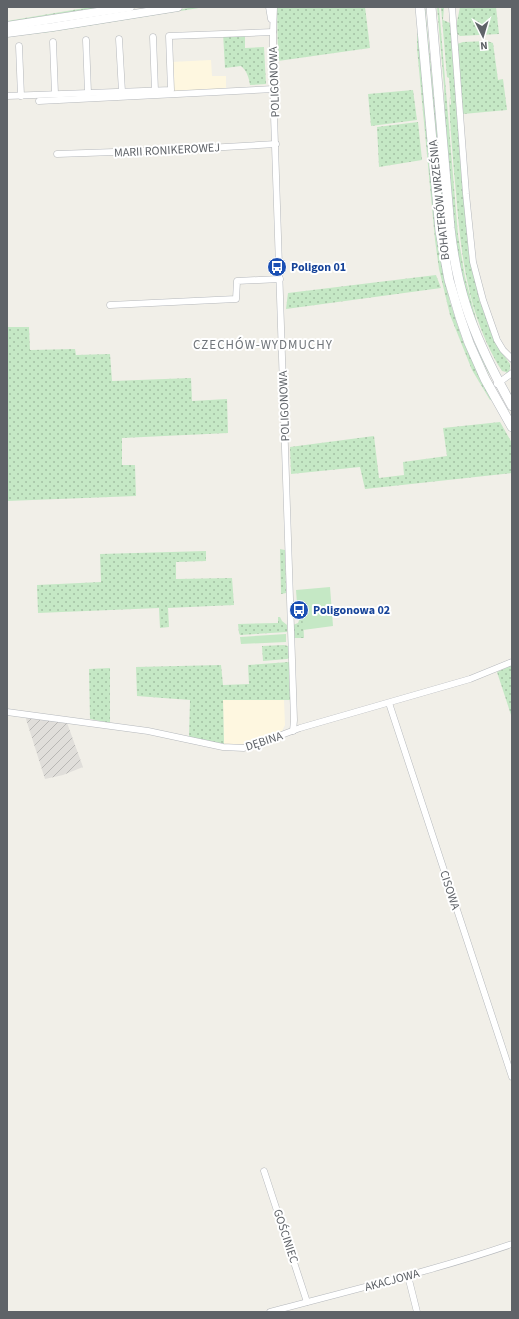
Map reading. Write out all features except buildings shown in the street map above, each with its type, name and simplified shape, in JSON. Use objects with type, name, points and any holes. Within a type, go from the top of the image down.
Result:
[{"type":"main road","name":"BOHATERÓW WRZEŚNIA","points":[[420,7],[440,231],[449,280],[469,342],[490,388],[512,427]]},
{"type":"main road","name":"BOHATERÓW WRZEŚNIA","points":[[431,7],[454,260],[461,289],[473,326],[499,383],[512,406]]},
{"type":"street","points":[[7,26],[126,7]]},
{"type":"street","points":[[7,33],[178,7]]},
{"type":"street","name":"POLIGONOWA","points":[[269,7],[272,32],[276,144],[294,721],[293,731]]},
{"type":"street","name":"POLIGONOWA","points":[[272,32],[274,7]]},
{"type":"street","points":[[452,7],[473,262],[483,300],[497,340],[503,350],[512,359]]},
{"type":"street","points":[[7,96],[171,90],[169,36],[272,32]]},
{"type":"street","points":[[153,37],[155,91]]},
{"type":"street","points":[[119,39],[122,92]]},
{"type":"street","points":[[86,40],[88,93]]},
{"type":"street","points":[[53,42],[55,94]]},
{"type":"street","points":[[19,46],[21,96]]},
{"type":"street","points":[[39,101],[274,89]]},
{"type":"street","name":"MARII RONIKEROWEJ","points":[[57,154],[172,150],[276,144]]},
{"type":"street","points":[[110,305],[236,299],[237,281],[280,279]]},
{"type":"street","points":[[490,388],[512,374]]},
{"type":"street","name":"DĘBINA","points":[[7,712],[148,731],[231,748],[251,746],[300,728],[470,679],[512,662]]},
{"type":"street","name":"CISOWA","points":[[389,703],[512,1077]]},
{"type":"street","points":[[294,721],[300,728]]},
{"type":"street","name":"GOŚCINIEC","points":[[264,1171],[307,1302]]},
{"type":"street","name":"AKACJOWA","points":[[270,1312],[459,1262],[512,1244]]},
{"type":"street","points":[[408,1276],[417,1312]]},
{"type":"shaded area","points":[[211,60],[212,76],[226,76],[226,90],[173,92],[171,62]]},
{"type":"shaded area","points":[[223,700],[284,700],[285,725],[282,731],[250,744],[224,744]]},
{"type":"shaded area","points":[[25,716],[66,720],[83,767],[63,775],[45,779]]},
{"type":"green space","points":[[91,7],[111,7],[7,22],[7,21]]},
{"type":"green space","points":[[195,7],[205,7],[50,32],[7,37],[7,36]]},
{"type":"green space","points":[[277,7],[365,7],[370,48],[278,61]]},
{"type":"green space","points":[[424,7],[448,239],[490,376],[466,322],[446,247]]},
{"type":"green space","points":[[437,7],[439,7],[458,235],[465,277],[478,326],[468,305],[455,246],[445,134],[444,86]]},
{"type":"green space","points":[[441,7],[444,7],[443,20],[450,23],[469,253],[480,302],[500,350],[510,364],[510,369],[507,374],[506,372],[502,371],[490,350],[481,329],[468,285],[464,263],[458,217],[452,144],[449,78],[447,77]]},
{"type":"green space","points":[[460,7],[496,7],[499,34],[460,36],[455,32]]},
{"type":"green space","points":[[417,30],[445,280],[450,302],[463,341],[492,399],[490,400],[472,370],[450,315],[439,269],[417,48]]},
{"type":"green space","points":[[245,31],[245,48],[264,47],[266,84],[250,85],[245,70],[241,66],[225,68],[223,33]]},
{"type":"green space","points":[[487,41],[493,43],[498,80],[503,79],[507,110],[463,114],[457,44],[463,42]]},
{"type":"green space","points":[[413,90],[417,120],[371,126],[368,94]]},
{"type":"green space","points":[[418,122],[422,160],[379,167],[377,127]]},
{"type":"green space","points":[[436,275],[441,288],[286,309],[288,293]]},
{"type":"green space","points":[[7,327],[29,327],[30,350],[75,349],[76,355],[110,354],[112,381],[191,378],[192,401],[227,399],[228,433],[122,438],[122,465],[135,465],[136,496],[7,501]]},
{"type":"green space","points":[[500,422],[512,443],[512,473],[365,489],[360,467],[291,474],[290,447],[374,436],[379,478],[404,475],[403,462],[447,456],[443,428]]},
{"type":"green space","points":[[280,549],[285,550],[286,591],[286,593],[281,594]]},
{"type":"green space","points":[[206,551],[206,561],[176,562],[176,579],[232,578],[234,605],[168,608],[169,627],[160,628],[159,608],[38,613],[37,585],[101,582],[100,554]]},
{"type":"green space","points":[[330,587],[333,626],[303,630],[302,604],[297,604],[296,590]]},
{"type":"green space","points":[[278,617],[280,617],[287,625],[287,632],[240,635],[239,633],[238,624],[278,623]]},
{"type":"green space","points":[[303,617],[304,638],[293,638],[293,625],[298,623],[300,618]]},
{"type":"green space","points":[[286,634],[286,642],[241,644],[240,637]]},
{"type":"green space","points":[[262,646],[288,646],[289,658],[263,661]]},
{"type":"green space","points":[[289,662],[290,700],[223,700],[224,744],[189,737],[190,700],[137,696],[136,667],[221,665],[223,685],[249,684],[248,665]]},
{"type":"green space","points":[[512,665],[512,718],[497,672]]},
{"type":"green space","points":[[110,668],[110,723],[90,719],[89,669]]},
{"type":"place","name":"Poligon 01","points":[[277,267]]},
{"type":"place","name":"Poligonowa 02","points":[[299,610]]},
{"type":"district","name":"CZECHÓW-WYDMUCHY","points":[[263,344]]}]
